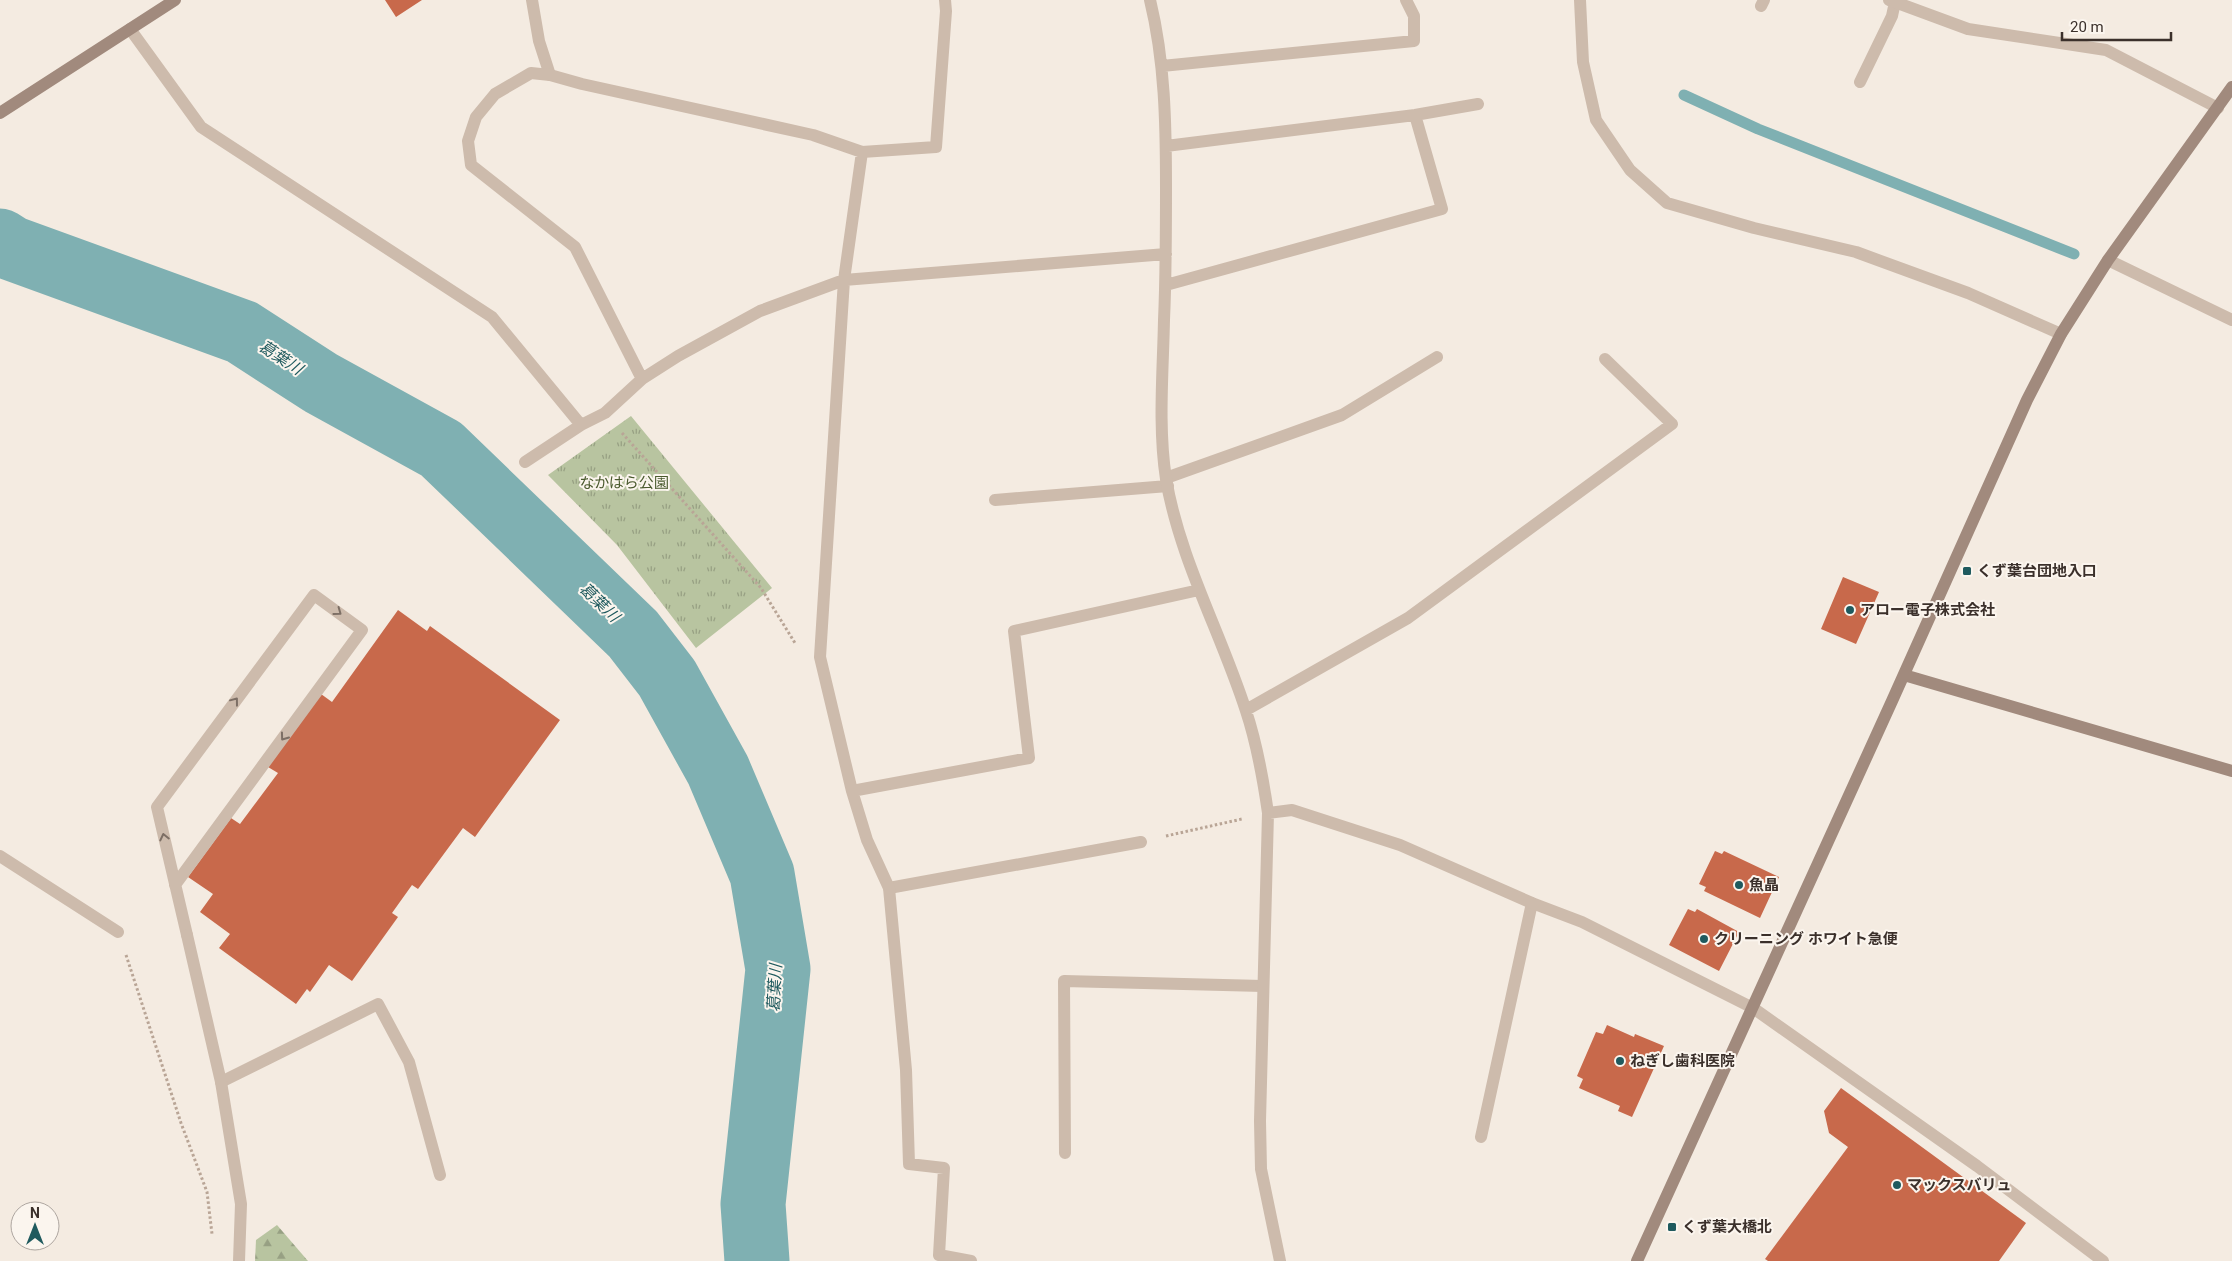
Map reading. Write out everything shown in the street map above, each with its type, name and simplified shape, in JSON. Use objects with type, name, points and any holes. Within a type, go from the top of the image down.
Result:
[{"type":"street","points":[[0,112],[175,0]]},
{"type":"street","points":[[532,0],[539,41],[550,75]]},
{"type":"street","points":[[642,379],[575,246],[471,165],[468,142],[476,118],[495,94],[531,73],[550,75],[582,84],[813,136],[862,152],[936,148],[946,11],[945,0]]},
{"type":"street","points":[[1150,0],[1162,66],[1166,146],[1166,285],[1161,411],[1167,482],[1175,518],[1199,590],[1246,710],[1262,771],[1268,813],[1260,1121],[1261,1169],[1280,1261]]},
{"type":"street","points":[[1162,66],[1414,41],[1414,16],[1406,0]]},
{"type":"street","points":[[1580,0],[1583,62],[1596,120],[1630,170],[1667,203],[1754,228],[1856,252],[1968,293],[2061,334]]},
{"type":"street","points":[[1860,82],[1892,16],[1893,1],[1968,29],[2106,50],[2218,108]]},
{"type":"street","points":[[130,29],[202,127],[492,317],[581,426]]},
{"type":"street","points":[[1637,1261],[2027,400],[2061,334],[2108,260],[2232,87]]},
{"type":"street","points":[[1166,146],[1415,115],[1478,104]]},
{"type":"street","points":[[1166,285],[1442,209],[1415,115]]},
{"type":"street","points":[[862,152],[844,280],[820,657],[852,791],[867,840],[889,888],[906,1070],[908,1164],[944,1168],[938,1255],[971,1261]]},
{"type":"street","points":[[525,462],[581,426],[605,414],[642,379],[678,356],[760,311],[844,280],[1166,254]]},
{"type":"street","points":[[2108,260],[2232,320]]},
{"type":"street","points":[[995,500],[1167,482],[1342,415],[1437,357]]},
{"type":"street","points":[[1246,710],[1408,618],[1672,424],[1605,359]]},
{"type":"street","points":[[852,791],[1030,758],[1014,631],[1199,590]]},
{"type":"street","points":[[175,885],[362,630],[314,595],[157,807],[175,885],[187,935],[221,1082],[241,1204],[239,1261]]},
{"type":"street","points":[[1904,675],[2232,771]]},
{"type":"street","points":[[1268,813],[1292,810],[1400,845],[1532,903],[1582,922],[1753,1008],[1969,1161],[2096,1259]]},
{"type":"street","points":[[889,888],[1141,842]]},
{"type":"street","points":[[0,856],[118,932]]},
{"type":"street","points":[[1481,1137],[1532,903]]},
{"type":"street","points":[[1065,1152],[1064,981],[1264,986]]},
{"type":"street","points":[[221,1082],[378,1004],[409,1062],[440,1175]]},
{"type":"path","points":[[605,414],[761,588],[804,657],[822,666]]},
{"type":"path","points":[[1141,842],[1268,813]]},
{"type":"path","points":[[118,932],[181,1122],[207,1192],[213,1243]]},
{"type":"green space","name":"なかはら公園","points":[[631,416],[772,588],[696,648],[617,545],[548,475]]},
{"type":"green space","points":[[277,1225],[308,1261],[255,1261],[256,1240]]},
{"type":"building","points":[[385,0],[422,0],[396,17]]},
{"type":"building","name":"アロー電子株式会社","points":[[1843,577],[1879,592],[1856,644],[1821,629]]},
{"type":"building","points":[[398,610],[427,631],[430,626],[560,720],[475,837],[463,828],[418,889],[412,885],[392,913],[398,917],[352,981],[329,965],[310,992],[307,989],[296,1004],[219,948],[230,934],[200,912],[213,894],[188,877],[231,818],[240,824],[278,773],[268,767],[321,694],[332,702]]},
{"type":"building","name":"魚晶","points":[[1715,851],[1722,854],[1724,851],[1779,877],[1760,918],[1704,891],[1706,887],[1699,884]]},
{"type":"building","name":"クリーニング ホワイト急便","points":[[1688,909],[1695,912],[1697,909],[1739,932],[1719,971],[1669,945]]},
{"type":"building","name":"ねぎし歯科医院","points":[[1607,1025],[1634,1037],[1635,1034],[1664,1046],[1632,1117],[1618,1111],[1620,1106],[1579,1088],[1583,1079],[1577,1076],[1596,1032],[1603,1034]]},
{"type":"building","name":"マックスバリュ","points":[[1841,1088],[2026,1223],[1999,1261],[1768,1261],[1765,1259],[1848,1147],[1829,1133],[1824,1111]]},
{"type":"waterway","points":[[1684,95],[1758,129],[2074,254]]},
{"type":"waterway","name":"葛葉川","points":[[0,241],[11,248],[242,332],[321,383],[441,449],[633,634],[667,678],[718,770],[762,874],[778,969],[753,1204],[757,1261]]},
{"type":"place","name":"くず葉台団地入口","points":[[1967,571]]},
{"type":"place","name":"アロー電子株式会社","points":[[1850,610]]},
{"type":"place","name":"魚晶","points":[[1739,885]]},
{"type":"place","name":"クリーニング ホワイト急便","points":[[1704,939]]},
{"type":"place","name":"ねぎし歯科医院","points":[[1620,1061]]},
{"type":"place","name":"マックスバリュ","points":[[1897,1185]]},
{"type":"place","name":"くず葉大橋北","points":[[1672,1227]]}]
